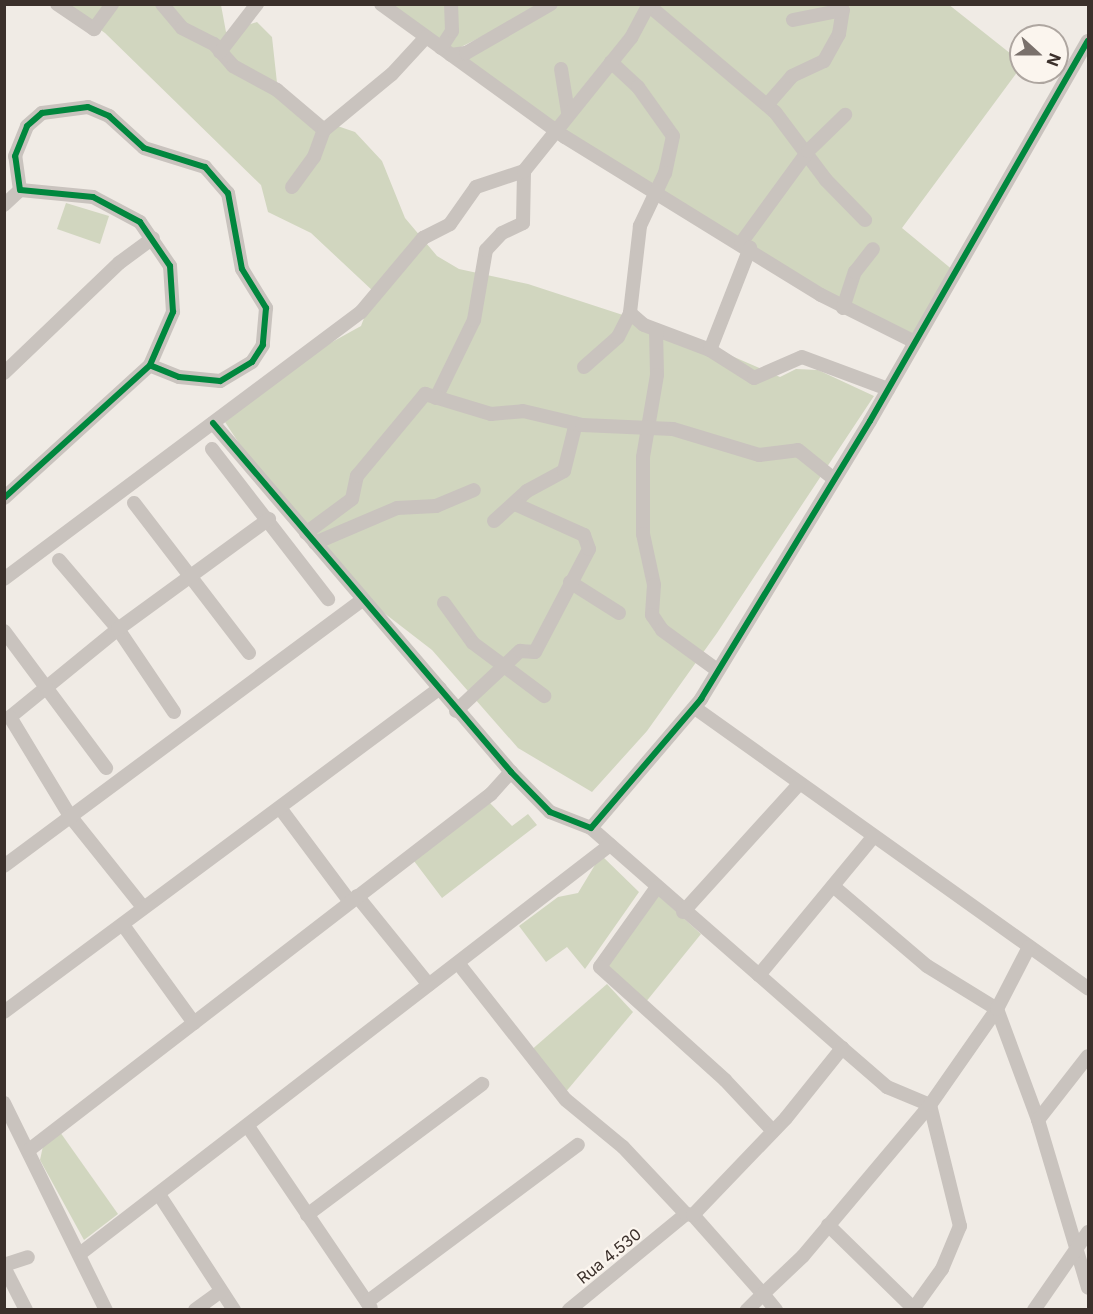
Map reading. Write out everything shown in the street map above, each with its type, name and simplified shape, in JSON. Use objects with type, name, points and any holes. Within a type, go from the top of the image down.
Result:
[{"type":"street","points":[[57,4],[94,29],[112,4]]},
{"type":"street","points":[[162,4],[182,28],[220,52],[324,130]]},
{"type":"street","points":[[220,52],[257,4]]},
{"type":"street","points":[[381,4],[554,130],[657,190],[843,308],[915,342]]},
{"type":"street","points":[[446,51],[452,31],[451,4]]},
{"type":"street","points":[[446,51],[466,53],[551,4]]},
{"type":"street","points":[[436,398],[474,320],[486,250],[502,233],[519,230],[523,223],[524,171],[568,112],[611,62],[648,5],[767,105],[808,151],[826,180],[865,220]]},
{"type":"street","points":[[767,105],[792,76],[824,61],[839,34],[843,10],[793,20]]},
{"type":"street","points":[[292,187],[314,157],[324,130],[392,74],[426,37]]},
{"type":"street","points":[[591,828],[694,708],[888,389],[1089,41]]},
{"type":"street","points":[[584,368],[618,337],[630,313],[640,226],[657,190],[672,131],[611,62]]},
{"type":"street","points":[[561,69],[568,112]]},
{"type":"street","points":[[20,190],[12,166],[27,126],[42,113],[66,107],[88,107],[109,116],[144,148],[186,159],[219,178],[228,193],[242,269],[266,308],[263,345],[252,362],[220,381],[179,377],[150,364]]},
{"type":"street","points":[[710,350],[746,245],[808,151],[845,116]]},
{"type":"street","points":[[4,579],[361,312],[411,251],[450,224],[476,187],[524,171]]},
{"type":"street","points":[[4,205],[20,190],[93,197],[119,207],[153,238],[175,287],[173,312],[150,364],[4,498]]},
{"type":"street","points":[[4,374],[119,263],[153,238]]},
{"type":"street","points":[[843,308],[855,272],[873,249]]},
{"type":"street","points":[[630,313],[656,330],[710,350],[754,378],[802,357],[888,389]]},
{"type":"street","points":[[656,330],[657,375],[646,415],[649,428],[643,534],[654,585],[652,615],[662,630],[717,670]]},
{"type":"street","points":[[311,538],[352,499],[357,476],[425,394],[484,412],[523,411],[576,423],[693,433],[759,455],[798,450],[834,479]]},
{"type":"street","points":[[213,423],[362,600],[440,688],[456,711],[550,812],[591,828],[683,912],[759,975],[887,1088],[930,1105]]},
{"type":"street","points":[[494,521],[564,471],[576,423]]},
{"type":"street","points":[[212,449],[269,519],[328,599]]},
{"type":"street","points":[[311,538],[396,508],[436,506],[474,490]]},
{"type":"street","points":[[134,502],[249,654]]},
{"type":"street","points":[[456,711],[504,669],[520,651],[535,652],[570,582],[586,557],[588,538],[515,504]]},
{"type":"street","points":[[143,907],[70,816],[7,719],[118,629],[269,519]]},
{"type":"street","points":[[58,560],[118,629],[174,712]]},
{"type":"street","points":[[570,582],[619,613]]},
{"type":"street","points":[[4,866],[362,600]]},
{"type":"street","points":[[444,603],[473,643],[504,669],[544,696]]},
{"type":"street","points":[[4,631],[50,685],[106,768]]},
{"type":"street","points":[[4,1012],[440,688]]},
{"type":"street","points":[[694,708],[1089,988]]},
{"type":"street","points":[[29,1150],[353,899],[511,772]]},
{"type":"street","points":[[683,912],[799,784]]},
{"type":"street","points":[[280,808],[353,899],[429,985]]},
{"type":"street","points":[[759,975],[873,837]]},
{"type":"street","points":[[81,1253],[249,1128],[610,845]]},
{"type":"street","points":[[833,886],[927,966],[997,1010],[1038,1120],[1079,1247],[1089,1288]]},
{"type":"street","points":[[657,887],[600,967],[725,1080],[772,1130]]},
{"type":"street","points":[[123,925],[194,1023]]},
{"type":"street","points":[[747,1310],[828,1225],[930,1105],[997,1010],[1029,947]]},
{"type":"street","points":[[458,963],[566,1100],[615,1139],[690,1214],[776,1310]]},
{"type":"street","name":"Rua 4.530","points":[[576,1307],[690,1214],[772,1130],[842,1048]]},
{"type":"street","points":[[1038,1120],[1089,1056]]},
{"type":"street","points":[[307,1215],[482,1084]]},
{"type":"street","points":[[4,1103],[81,1253],[106,1310]]},
{"type":"street","points":[[828,1225],[915,1309],[942,1269],[960,1226],[930,1105]]},
{"type":"street","points":[[249,1128],[369,1306],[578,1145]]},
{"type":"street","points":[[160,1196],[234,1310]]},
{"type":"street","points":[[1034,1310],[1089,1232]]},
{"type":"street","points":[[26,1310],[4,1266],[28,1257]]},
{"type":"street","points":[[195,1310],[221,1291]]},
{"type":"green space","points":[[948,4],[1009,52],[1009,83],[902,228],[954,271],[913,338],[827,293],[547,120],[460,60],[558,5]]},
{"type":"green space","points":[[64,5],[221,5],[226,32],[257,22],[272,37],[277,83],[317,119],[355,132],[382,161],[405,218],[437,256],[459,269],[528,284],[681,334],[780,377],[796,369],[818,370],[874,396],[717,633],[647,731],[592,792],[518,748],[432,650],[366,599],[262,478],[225,422],[287,367],[361,326],[374,292],[311,233],[268,212],[261,185],[105,33]]},
{"type":"green space","points":[[386,5],[545,5],[451,52]]},
{"type":"green space","points":[[66,203],[109,216],[100,244],[57,229]]},
{"type":"green space","points":[[490,803],[512,826],[528,814],[537,825],[442,898],[414,861]]},
{"type":"green space","points":[[601,855],[639,892],[585,969],[567,947],[546,962],[519,926],[558,897],[578,893]]},
{"type":"green space","points":[[657,894],[701,934],[645,1003],[611,975],[608,965]]},
{"type":"green space","points":[[607,984],[633,1012],[564,1094],[529,1052]]},
{"type":"green space","points":[[60,1132],[118,1214],[84,1240],[40,1160],[43,1146]]},
{"type":"cycle path","points":[[213,423],[511,772],[550,812],[591,828],[701,699],[870,421],[1088,41]]},
{"type":"cycle path","points":[[4,498],[150,365],[173,312],[170,266],[140,222],[93,197],[20,190],[15,156],[27,126],[42,113],[88,107],[109,116],[144,148],[205,167],[228,193],[242,269],[266,308],[263,345],[252,362],[220,381],[179,377],[150,365]]}]
